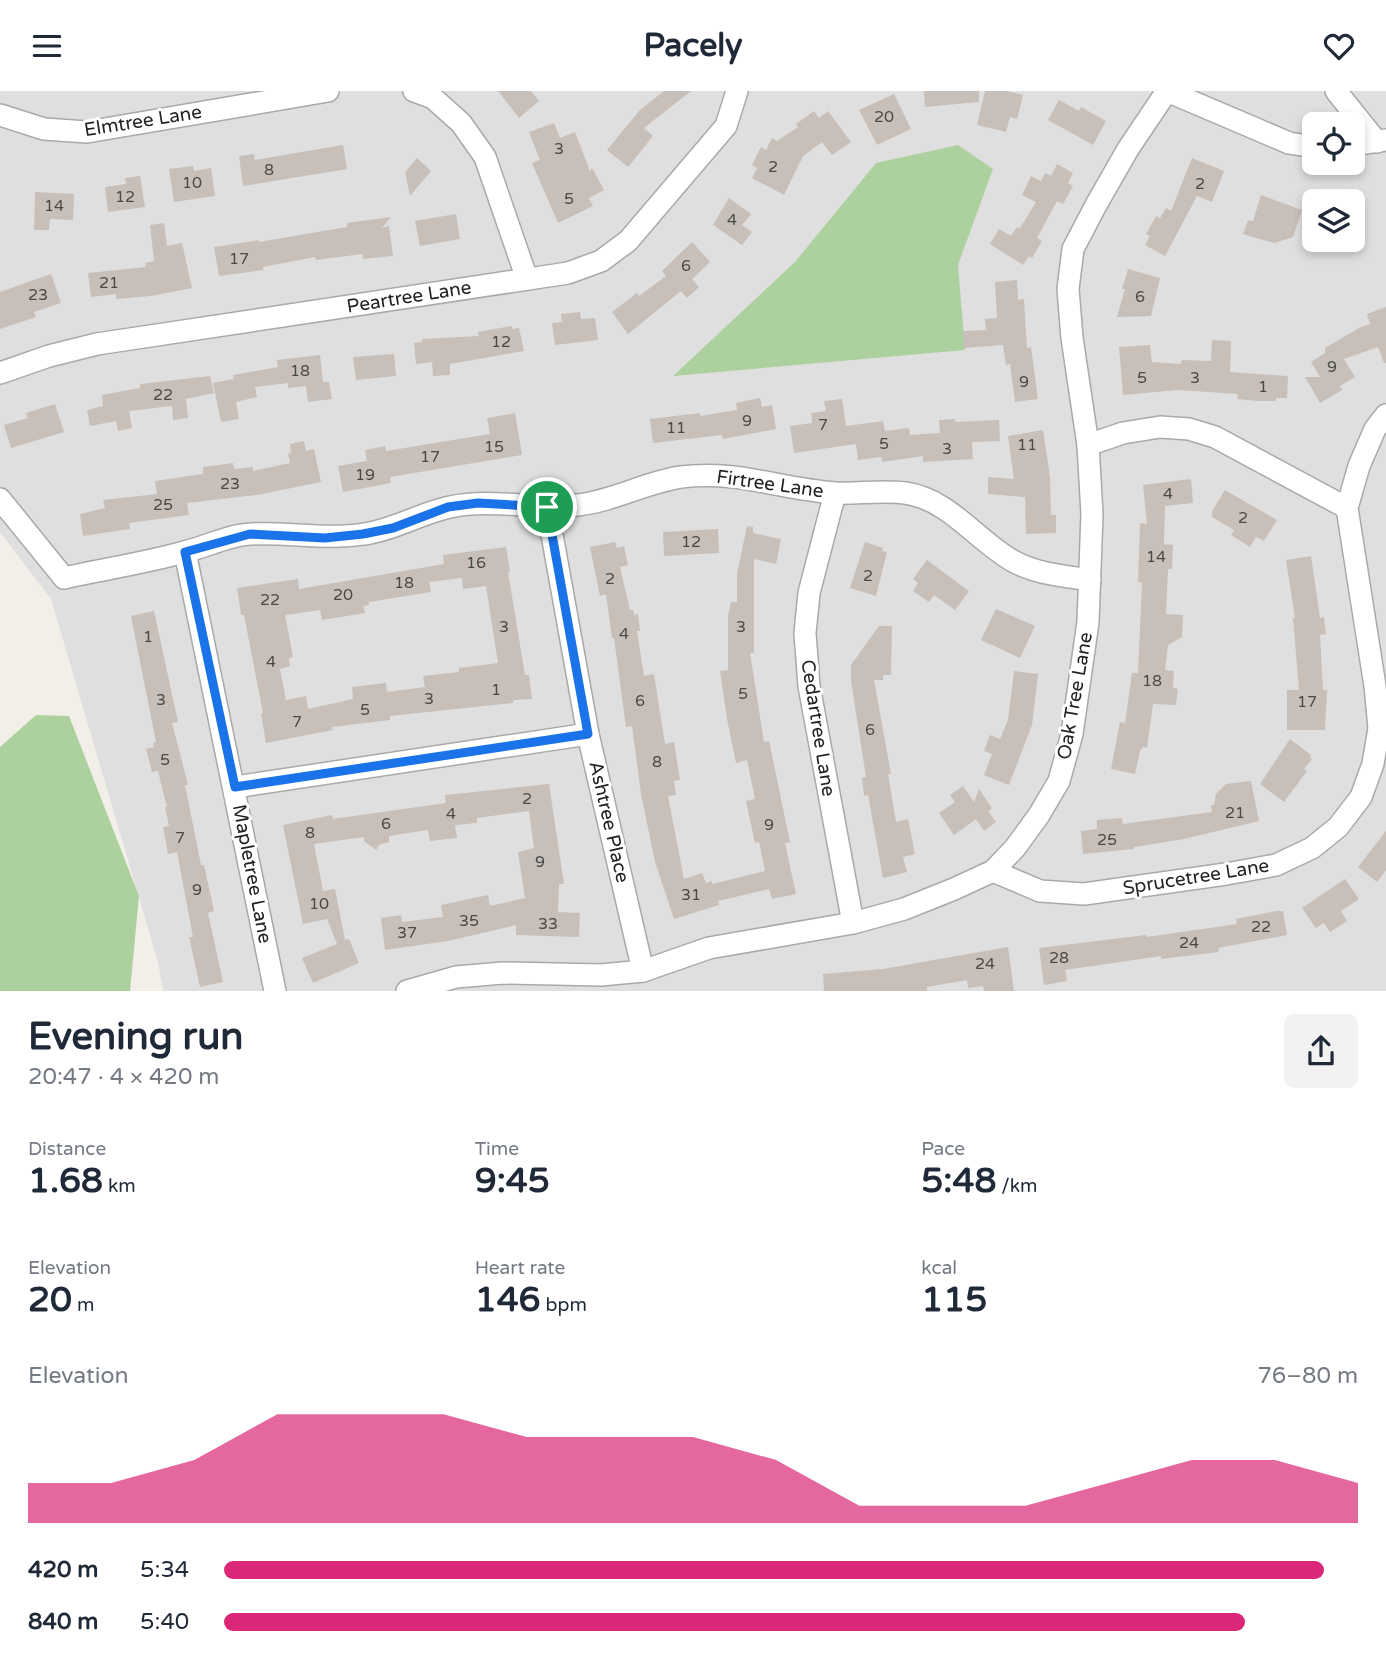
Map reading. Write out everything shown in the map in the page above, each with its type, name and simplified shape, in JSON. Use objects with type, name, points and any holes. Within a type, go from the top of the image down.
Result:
[{"type":"street","name":"Elmtree Lane","points":[[0,115],[44,129],[88,132],[328,91]]},
{"type":"street","points":[[414,91],[433,98],[461,123],[485,156],[527,279]]},
{"type":"street","name":"Peartree Lane","points":[[0,373],[49,356],[97,344],[568,273],[601,261],[628,241],[726,126],[737,91]]},
{"type":"street","points":[[1167,91],[1289,143],[1302,145]]},
{"type":"street","name":"Oak Tree Lane","points":[[407,991],[456,977],[503,973],[589,975],[643,971],[709,948],[853,923],[904,909],[993,870],[1015,848],[1059,781],[1072,734],[1088,622],[1092,513],[1088,445],[1072,338],[1068,289],[1073,249],[1122,160],[1167,91]]},
{"type":"street","points":[[1336,91],[1381,141]]},
{"type":"street","name":"Sprucetree Lane","points":[[993,870],[1040,891],[1084,894],[1276,865],[1312,848],[1338,827],[1360,797],[1373,764],[1379,728],[1348,508],[1359,466],[1375,429],[1386,415]]},
{"type":"street","points":[[1088,445],[1135,431],[1160,427],[1189,429],[1215,437],[1348,508]]},
{"type":"street","name":"Firtree Lane","points":[[0,499],[64,578],[185,552],[250,534],[325,538],[363,534],[393,528],[448,507],[478,503],[547,507],[581,505],[680,477],[746,477],[783,486],[835,493],[906,493],[939,505],[1015,562],[1049,574],[1090,580]]},
{"type":"street","name":"Cedartree Lane","points":[[835,493],[809,593],[805,633],[809,686],[853,923]]},
{"type":"street","name":"Ashtree Place","points":[[547,507],[588,734],[643,971]]},
{"type":"street","name":"Mapletree Lane","points":[[185,552],[275,991]]},
{"type":"street","points":[[235,787],[588,734]]},
{"type":"shaded area","points":[[0,91],[1386,91],[1386,991],[163,991],[158,962],[51,599],[0,532]]},
{"type":"green space","points":[[958,145],[993,169],[958,265],[965,350],[673,376],[795,262],[876,163]]},
{"type":"green space","points":[[36,715],[69,716],[139,896],[130,991],[0,991],[0,747]]},
{"type":"building","points":[[498,91],[531,91],[539,101],[519,118]]},
{"type":"building","points":[[664,91],[691,91],[644,128],[653,136],[628,167],[607,150],[640,110]]},
{"type":"building","points":[[924,91],[979,91],[979,102],[925,107]]},
{"type":"building","points":[[985,91],[1006,91],[1023,95],[1017,119],[1010,117],[1006,132],[977,125]]},
{"type":"building","points":[[894,94],[911,129],[877,145],[859,110]]},
{"type":"building","points":[[1059,100],[1079,111],[1081,107],[1106,121],[1093,145],[1048,120]]},
{"type":"building","points":[[814,111],[819,118],[828,111],[851,142],[832,155],[822,142],[803,156],[784,195],[752,178],[757,168],[752,165],[761,147],[766,150],[772,138],[777,141],[798,127],[796,124]]},
{"type":"building","points":[[554,123],[560,138],[575,132],[590,171],[592,168],[604,190],[589,198],[593,206],[558,223],[532,163],[540,160],[529,132]]},
{"type":"building","points":[[343,145],[347,169],[243,186],[239,156],[254,154],[255,160]]},
{"type":"building","points":[[417,158],[431,171],[410,196],[405,172]]},
{"type":"building","points":[[1192,158],[1224,171],[1212,202],[1197,196],[1165,256],[1145,245],[1150,236],[1146,234],[1156,216],[1160,218],[1166,208],[1171,211]]},
{"type":"building","points":[[1057,164],[1073,173],[1068,183],[1073,186],[1063,204],[1057,201],[1037,238],[1042,241],[1032,258],[1029,256],[1023,265],[990,244],[999,229],[1011,236],[1017,227],[1020,228],[1036,202],[1022,195],[1031,176],[1041,181],[1045,173],[1051,176]]},
{"type":"building","points":[[193,166],[194,171],[211,168],[215,196],[174,202],[169,169]]},
{"type":"building","points":[[140,176],[145,207],[108,212],[105,187],[126,184],[125,178]]},
{"type":"building","points":[[35,192],[74,194],[73,220],[50,219],[49,230],[34,230]]},
{"type":"building","points":[[1261,195],[1302,210],[1293,237],[1274,243],[1243,234],[1248,220],[1253,221]]},
{"type":"building","points":[[729,198],[751,214],[742,225],[752,232],[742,245],[713,225]]},
{"type":"building","points":[[456,214],[460,239],[420,246],[415,221]]},
{"type":"building","points":[[391,217],[382,228],[389,226],[393,256],[363,259],[363,254],[316,260],[315,257],[263,267],[263,270],[219,276],[214,247],[259,242],[347,227],[347,223]]},
{"type":"building","points":[[164,223],[167,246],[182,243],[192,288],[151,296],[116,299],[116,294],[91,297],[88,273],[146,267],[145,263],[154,261],[150,225]]},
{"type":"building","points":[[692,242],[710,262],[692,279],[699,287],[687,298],[681,291],[628,334],[612,312],[666,276],[662,271]]},
{"type":"building","points":[[1128,269],[1160,278],[1151,316],[1117,317]]},
{"type":"building","points":[[51,274],[61,303],[34,312],[36,317],[0,329],[0,292]]},
{"type":"building","points":[[1017,280],[1018,300],[1024,299],[1027,348],[1031,347],[1038,399],[1015,402],[1010,364],[1006,365],[1003,345],[964,348],[963,331],[986,330],[985,319],[997,318],[995,282]]},
{"type":"building","points":[[1386,307],[1386,363],[1378,347],[1344,359],[1355,377],[1340,386],[1342,390],[1320,403],[1305,377],[1320,377],[1311,362],[1325,353],[1325,348],[1370,324],[1367,314]]},
{"type":"building","points":[[580,312],[581,319],[595,318],[598,340],[555,345],[552,323],[562,322],[561,314]]},
{"type":"building","points":[[512,326],[512,329],[519,328],[524,351],[450,364],[450,375],[433,376],[432,362],[416,364],[414,343],[422,342],[422,339],[479,336],[478,332]]},
{"type":"building","points":[[1212,340],[1231,341],[1230,372],[1288,376],[1287,398],[1257,401],[1237,399],[1238,394],[1177,390],[1123,395],[1119,347],[1150,345],[1152,362],[1181,364],[1182,360],[1211,361]]},
{"type":"building","points":[[394,354],[396,376],[356,380],[353,357]]},
{"type":"building","points":[[320,355],[323,382],[329,382],[332,399],[308,402],[306,386],[288,388],[288,383],[255,387],[257,397],[236,402],[239,419],[221,422],[213,383],[234,379],[233,375],[278,367],[277,360]]},
{"type":"building","points":[[210,376],[214,393],[186,399],[188,418],[173,420],[172,406],[129,411],[132,428],[118,431],[116,421],[90,426],[87,410],[103,406],[102,395],[140,388],[140,384]]},
{"type":"building","points":[[760,398],[762,407],[772,405],[776,429],[723,439],[722,435],[653,443],[650,419],[700,413],[700,416],[737,410],[736,403]]},
{"type":"building","points":[[842,399],[846,426],[883,421],[885,431],[909,428],[910,435],[940,433],[939,420],[999,420],[1000,441],[972,442],[973,459],[923,462],[923,456],[882,462],[881,457],[858,460],[856,444],[794,453],[790,426],[812,423],[811,413],[826,411],[824,401]]},
{"type":"building","points":[[55,404],[64,432],[11,448],[4,425],[28,418],[26,413]]},
{"type":"building","points":[[515,413],[522,455],[390,477],[391,483],[343,492],[338,466],[367,461],[365,450],[385,446],[386,451],[490,434],[487,418]]},
{"type":"building","points":[[1043,430],[1050,477],[1051,515],[1056,515],[1056,533],[1026,534],[1025,497],[988,494],[988,477],[1014,479],[1008,436]]},
{"type":"building","points":[[304,441],[306,451],[314,449],[321,482],[257,495],[187,503],[189,515],[129,523],[130,529],[83,536],[80,514],[105,508],[103,500],[157,494],[155,481],[203,474],[203,467],[233,463],[234,469],[253,467],[253,471],[290,463],[290,444]]},
{"type":"building","points":[[1191,479],[1193,503],[1165,506],[1164,544],[1173,545],[1172,569],[1168,569],[1166,614],[1183,615],[1182,637],[1168,645],[1165,670],[1174,671],[1173,688],[1178,689],[1176,705],[1153,704],[1147,748],[1143,747],[1140,751],[1135,774],[1111,769],[1120,722],[1125,723],[1132,673],[1138,673],[1142,583],[1138,582],[1140,523],[1147,524],[1143,485]]},
{"type":"building","points":[[1225,490],[1277,520],[1264,541],[1256,537],[1250,547],[1231,535],[1234,530],[1212,517],[1212,511]]},
{"type":"building","points":[[747,526],[753,527],[753,533],[781,539],[776,564],[754,559],[754,653],[750,653],[764,742],[769,741],[790,842],[785,843],[796,894],[772,899],[769,889],[718,901],[719,905],[674,919],[655,862],[641,794],[632,726],[626,727],[606,594],[600,596],[590,547],[615,542],[617,548],[624,546],[628,565],[620,567],[630,610],[633,610],[634,615],[638,614],[640,631],[637,631],[644,676],[654,674],[665,744],[674,742],[680,780],[674,781],[676,795],[668,796],[684,879],[702,873],[706,883],[712,881],[712,884],[765,871],[759,842],[755,843],[746,801],[755,799],[747,760],[736,763],[720,671],[728,670],[728,616],[731,602],[737,602],[737,574]]},
{"type":"building","points":[[718,529],[719,553],[664,556],[663,532]]},
{"type":"building","points":[[865,542],[887,552],[876,596],[850,588]]},
{"type":"building","points":[[506,547],[525,675],[529,675],[532,699],[390,716],[390,720],[332,727],[333,730],[266,743],[263,713],[237,588],[298,579],[299,589],[444,564],[443,555]],"holes":[[[462,578],[463,589],[486,586],[498,663],[459,668],[459,672],[423,676],[425,687],[387,692],[386,683],[352,687],[353,699],[308,709],[306,696],[286,700],[280,669],[290,666],[289,658],[293,657],[285,615],[320,610],[322,620],[365,613],[363,606],[369,605],[369,602],[431,592],[429,582]]]},
{"type":"building","points":[[1311,556],[1320,618],[1324,617],[1326,634],[1320,635],[1323,690],[1327,690],[1325,730],[1287,730],[1287,690],[1299,690],[1295,618],[1286,560]]},
{"type":"building","points":[[927,560],[969,591],[955,610],[934,595],[929,602],[913,591],[918,583],[913,579]]},
{"type":"building","points":[[996,609],[1035,626],[1020,658],[981,640]]},
{"type":"building","points":[[154,611],[178,722],[172,723],[188,785],[185,785],[201,865],[204,865],[214,911],[208,913],[223,982],[200,987],[189,937],[193,937],[177,852],[168,854],[163,827],[169,826],[167,807],[158,771],[152,772],[146,749],[154,747],[153,743],[156,742],[131,616]]},
{"type":"building","points":[[879,626],[892,626],[891,675],[883,675],[883,680],[874,680],[891,774],[888,774],[896,822],[908,819],[915,854],[903,857],[907,872],[883,878],[868,795],[864,796],[862,778],[866,777],[851,681],[851,665]]},
{"type":"building","points":[[1014,671],[1038,674],[1032,725],[1009,785],[984,775],[992,754],[984,751],[990,735],[1000,739],[1008,720]]},
{"type":"building","points":[[1290,739],[1311,755],[1312,759],[1304,769],[1307,771],[1284,802],[1260,784]]},
{"type":"building","points":[[1251,781],[1259,821],[1134,849],[1083,854],[1081,831],[1097,829],[1097,820],[1122,818],[1123,824],[1212,812],[1211,805],[1214,805],[1216,794],[1226,784]]},
{"type":"building","points":[[549,784],[564,884],[559,884],[558,912],[580,913],[579,937],[516,935],[516,925],[448,941],[385,950],[381,918],[401,915],[402,922],[443,917],[441,905],[488,895],[490,906],[525,898],[518,852],[534,848],[529,811],[477,818],[477,823],[455,825],[457,838],[430,841],[428,830],[389,836],[389,842],[379,845],[376,850],[364,841],[364,837],[314,844],[323,891],[335,889],[345,940],[349,939],[359,963],[313,983],[302,958],[337,944],[327,919],[303,924],[283,825],[332,815],[333,819],[446,803],[445,795]]},
{"type":"building","points":[[963,786],[974,802],[979,789],[992,808],[988,811],[996,822],[984,831],[976,819],[954,835],[939,813],[955,802],[950,795]]},
{"type":"building","points":[[1386,831],[1386,870],[1377,882],[1358,867]]},
{"type":"building","points":[[1345,879],[1359,899],[1341,911],[1347,921],[1330,932],[1324,923],[1316,928],[1302,908]]},
{"type":"building","points":[[1283,911],[1287,935],[1218,948],[1219,952],[1161,959],[1161,956],[1065,970],[1067,981],[1044,985],[1039,948],[1237,924],[1236,919]]},
{"type":"building","points":[[1008,947],[1014,991],[984,991],[983,986],[968,988],[967,980],[927,987],[927,991],[824,991],[823,974],[883,969]]},
{"type":"route","points":[[478,503],[547,507],[588,734],[235,787],[185,552],[250,534],[325,538],[363,534],[393,528],[448,507],[478,503]]}]
